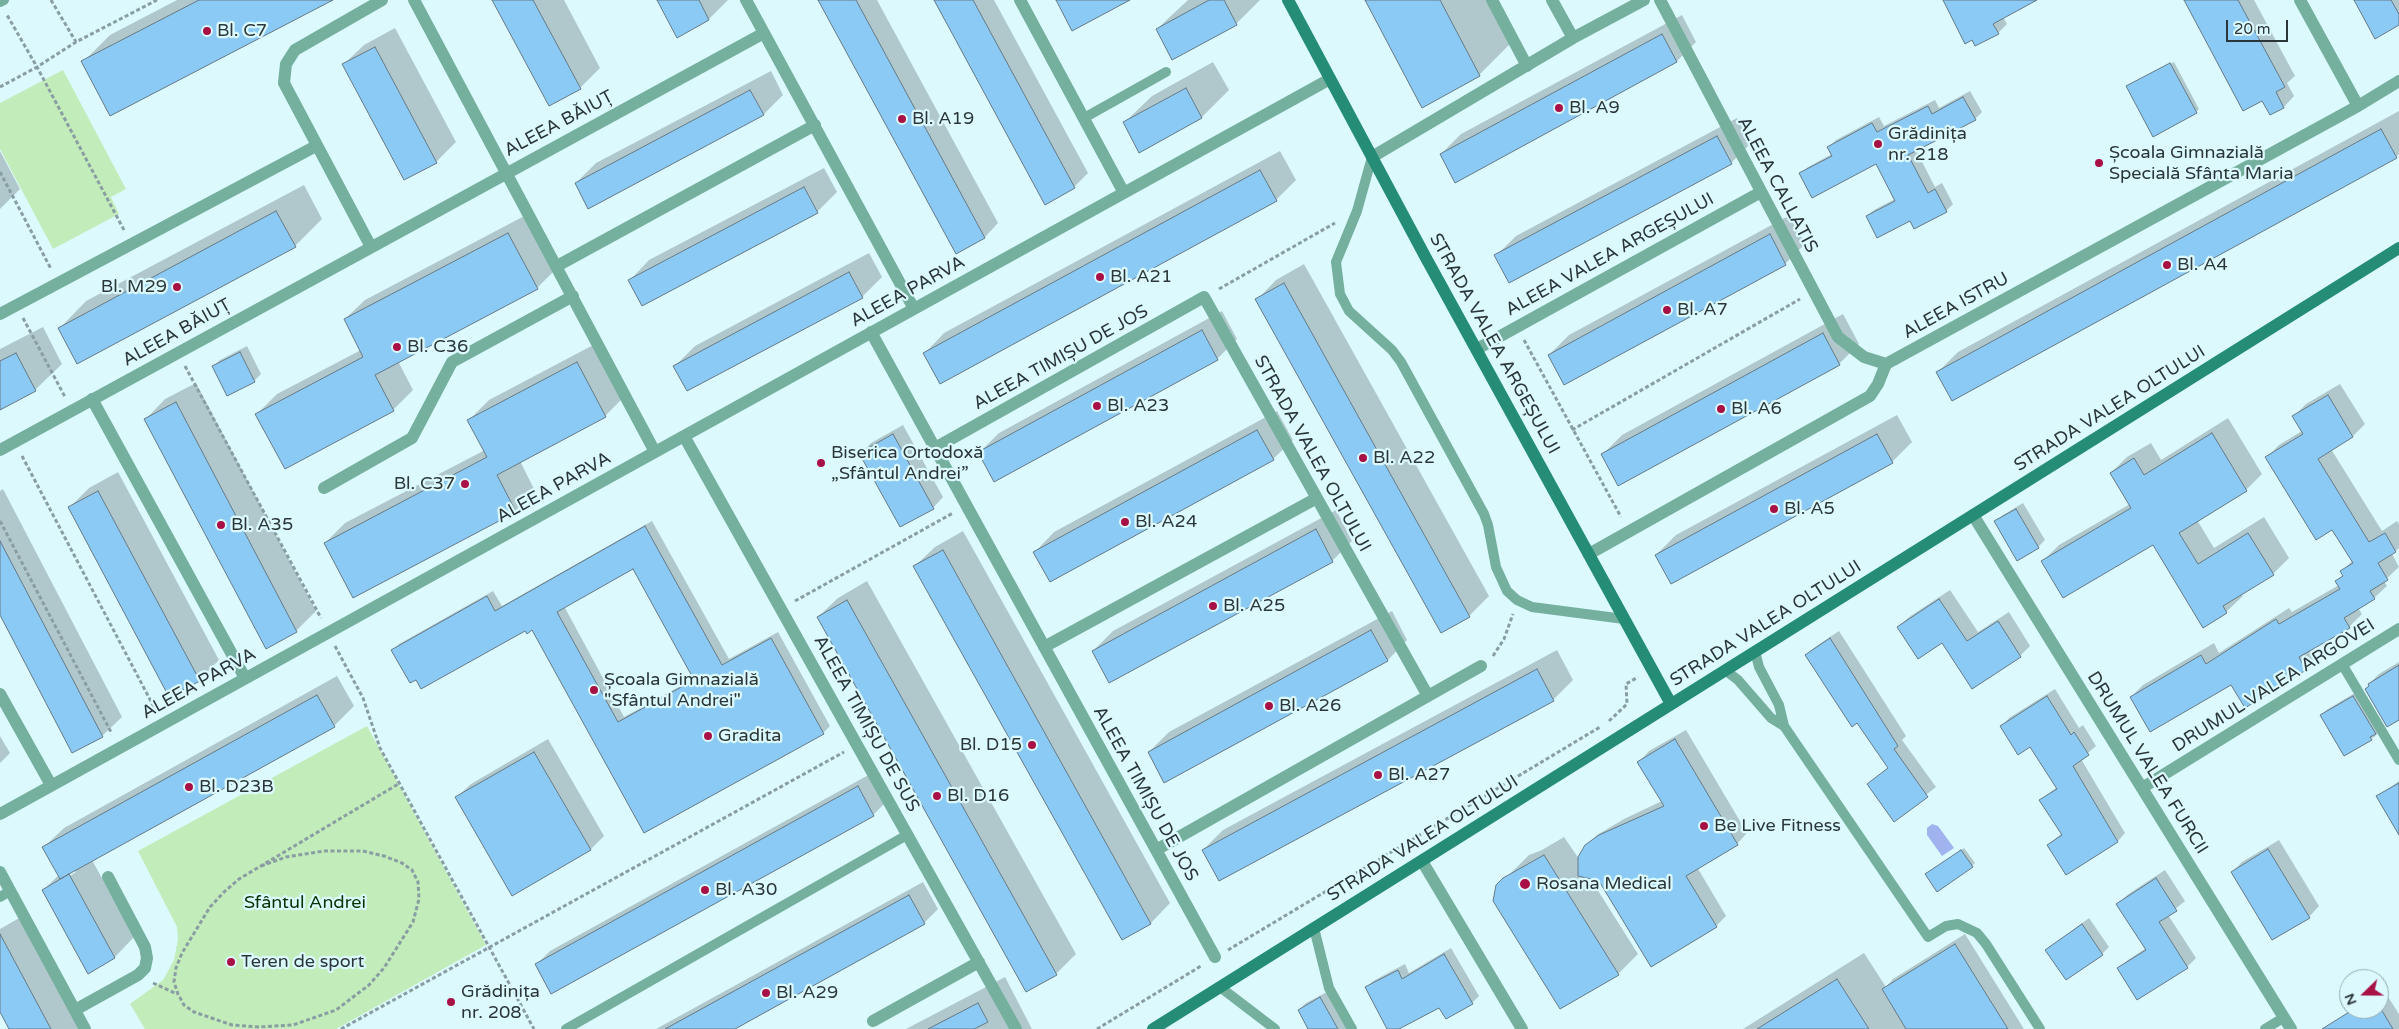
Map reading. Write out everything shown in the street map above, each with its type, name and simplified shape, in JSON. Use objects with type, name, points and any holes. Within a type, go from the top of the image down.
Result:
[{"type":"main road","name":"STRADA VALEA ARGEȘULUI","points":[[1288,0],[1671,704]]},
{"type":"main road","name":"STRADA VALEA OLTULUI","points":[[1152,1029],[2399,248]]},
{"type":"street","points":[[371,247],[284,83],[286,64],[295,50],[382,0]]},
{"type":"street","points":[[414,0],[656,452]]},
{"type":"street","points":[[746,0],[914,309]]},
{"type":"street","points":[[1020,0],[1124,193]]},
{"type":"street","points":[[1492,0],[1527,66]]},
{"type":"street","points":[[1552,0],[1573,38]]},
{"type":"street","points":[[1372,157],[1573,38],[1644,0]]},
{"type":"street","name":"ALEEA CALLATIS","points":[[1660,0],[1838,337],[1864,357],[1886,364]]},
{"type":"street","points":[[2300,0],[2358,106]]},
{"type":"street","name":"ALEEA BĂIUȚ","points":[[0,450],[506,172],[764,33]]},
{"type":"street","name":"ALEEA PARVA","points":[[0,814],[1330,79]]},
{"type":"street","name":"ALEEA ISTRU","points":[[1886,364],[2358,106],[2399,81]]},
{"type":"street","points":[[557,266],[814,126]]},
{"type":"street","points":[[0,314],[316,146]]},
{"type":"street","name":"ALEEA VALEA ARGEȘULUI","points":[[1477,350],[1761,192]]},
{"type":"street","points":[[324,488],[412,438],[452,362],[573,296]]},
{"type":"street","name":"ALEEA TIMIȘU DE JOS","points":[[935,448],[1204,297]]},
{"type":"street","name":"STRADA VALEA OLTULUI","points":[[1204,297],[1428,696]]},
{"type":"street","name":"ALEEA TIMIȘU DE JOS","points":[[871,332],[1215,958]]},
{"type":"street","points":[[1588,554],[1870,396],[1878,384],[1886,364]]},
{"type":"street","points":[[92,399],[245,678]]},
{"type":"street","name":"ALEEA TIMIȘU DE SUS","points":[[684,436],[1016,1029]]},
{"type":"street","points":[[1044,646],[1317,498]]},
{"type":"street","name":"DRUMUL VALEA FURCII","points":[[1973,515],[2291,1029]]},
{"type":"street","name":"DRUMUL VALEA ARGOVEI","points":[[2142,788],[2399,629]]},
{"type":"street","points":[[1156,850],[1481,666]]},
{"type":"street","points":[[0,694],[51,786]]},
{"type":"street","points":[[1422,861],[1522,1029]]},
{"type":"street","points":[[0,872],[5,894],[85,1029]]},
{"type":"street","points":[[75,1010],[138,975],[144,968],[147,958],[145,947],[108,877]]},
{"type":"street","points":[[873,1021],[979,962]]},
{"type":"lane","points":[[0,2],[4,0]]},
{"type":"lane","points":[[1084,118],[1166,72]]},
{"type":"lane","points":[[1372,157],[1357,211],[1336,262],[1340,294],[1349,311],[1392,350],[1401,362],[1484,514],[1500,580],[1507,591],[1517,600],[1532,607],[1624,619]]},
{"type":"lane","points":[[1756,651],[1759,666],[1779,705],[1784,726],[1928,937],[1946,926],[1958,924],[1977,934],[1986,944],[2040,1029]]},
{"type":"lane","points":[[2342,664],[2399,760]]},
{"type":"lane","points":[[1725,670],[1738,680],[1771,718],[1784,726]]},
{"type":"lane","points":[[566,1029],[908,835]]},
{"type":"lane","points":[[1314,928],[1329,988],[1352,1029]]},
{"type":"lane","points":[[1220,987],[1275,1029]]},
{"type":"lane","points":[[2265,1029],[2283,1018]]},
{"type":"path","points":[[51,0],[76,42]]},
{"type":"path","points":[[0,87],[37,67],[76,42],[156,0]]},
{"type":"path","points":[[0,2],[37,67],[131,244]]},
{"type":"path","points":[[0,172],[59,283]]},
{"type":"path","points":[[1204,297],[1357,211]]},
{"type":"path","points":[[1572,430],[1814,291]]},
{"type":"path","points":[[16,305],[72,411]]},
{"type":"path","points":[[1517,327],[1628,531]]},
{"type":"path","points":[[178,352],[363,698],[380,748],[534,1029]]},
{"type":"path","points":[[14,442],[162,724]]},
{"type":"path","points":[[781,609],[967,506]]},
{"type":"path","points":[[0,521],[119,748]]},
{"type":"path","points":[[1481,666],[1490,658],[1504,639],[1517,600]]},
{"type":"path","points":[[1097,1029],[1611,720],[1627,704],[1626,684],[1652,670]]},
{"type":"path","points":[[341,1029],[858,745]]},
{"type":"path","points":[[261,866],[286,857],[324,851],[363,851],[384,856],[412,870],[418,882],[419,899],[413,922],[384,968],[369,985],[336,1010],[312,1020],[276,1027],[232,1025],[194,1012],[184,1004],[174,982],[176,968],[188,939],[224,892],[239,879],[400,783]]},
{"type":"path","points":[[138,975],[178,994]]},
{"type":"green space","points":[[63,70],[126,189],[111,197],[119,214],[53,249],[0,149],[0,103]]},
{"type":"green space","name":"Sfântul Andrei","points":[[367,726],[486,945],[336,1029],[145,1029],[130,1004],[163,980],[174,960],[178,939],[177,927],[138,851]]},
{"type":"water","points":[[1932,824],[1938,826],[1954,848],[1942,856],[1927,835],[1927,828]]},
{"type":"building","name":"Bl. C7","points":[[199,0],[333,0],[110,116],[81,61]]},
{"type":"building","points":[[492,0],[533,0],[581,89],[549,106]]},
{"type":"building","points":[[657,0],[699,0],[709,20],[677,38]]},
{"type":"building","name":"Bl. A19","points":[[818,0],[856,0],[985,238],[956,254]]},
{"type":"building","points":[[934,0],[973,0],[1075,188],[1045,205]]},
{"type":"building","points":[[1056,0],[1130,0],[1072,31]]},
{"type":"building","points":[[1209,0],[1224,0],[1237,25],[1172,60],[1156,29]]},
{"type":"building","points":[[1365,0],[1440,0],[1480,76],[1422,108]]},
{"type":"building","points":[[1943,0],[2037,0],[1993,24],[1999,34],[1975,46],[1972,40],[1965,44]]},
{"type":"building","points":[[2184,0],[2238,0],[2285,87],[2276,92],[2284,108],[2270,115],[2262,101],[2243,111]]},
{"type":"building","points":[[2354,0],[2391,0],[2399,14],[2399,25],[2375,39]]},
{"type":"building","name":"Bl. A9","points":[[1662,34],[1677,62],[1455,183],[1440,154]]},
{"type":"building","points":[[375,47],[437,163],[404,180],[342,64]]},
{"type":"building","points":[[2170,63],[2197,113],[2153,137],[2126,86]]},
{"type":"building","points":[[1186,88],[1202,118],[1139,153],[1123,122]]},
{"type":"building","points":[[750,90],[764,115],[588,209],[575,183]]},
{"type":"building","points":[[1963,97],[1976,120],[1908,155],[1928,193],[1935,189],[1947,212],[1914,229],[1910,221],[1877,238],[1866,216],[1895,201],[1876,164],[1812,198],[1799,173],[1832,156],[1827,147],[1872,123],[1877,132],[1928,106],[1932,114]]},
{"type":"building","name":"Bl. A4","points":[[2381,129],[2397,158],[1952,401],[1936,372]]},
{"type":"building","points":[[1717,136],[1732,164],[1509,283],[1494,255]]},
{"type":"building","name":"Bl. A21","points":[[1260,170],[1277,201],[940,384],[923,353]]},
{"type":"building","points":[[804,187],[818,213],[642,306],[628,280]]},
{"type":"building","name":"Bl. M29","points":[[276,211],[296,247],[77,364],[58,328]]},
{"type":"building","name":"Bl. C36","points":[[508,233],[538,289],[375,375],[394,411],[285,469],[255,414],[363,357],[344,319]]},
{"type":"building","name":"Bl. A7","points":[[1770,234],[1786,265],[1564,385],[1548,355]]},
{"type":"building","points":[[849,272],[863,298],[687,391],[673,366]]},
{"type":"building","name":"Bl. A22","points":[[1284,283],[1470,617],[1441,633],[1255,299]]},
{"type":"building","name":"Bl. A23","points":[[1202,330],[1218,360],[994,482],[978,452]]},
{"type":"building","name":"Bl. A6","points":[[1823,333],[1840,365],[1618,486],[1601,454]]},
{"type":"building","points":[[240,352],[255,382],[227,396],[212,366]]},
{"type":"building","points":[[16,353],[36,391],[0,410],[0,361]]},
{"type":"building","name":"Bl. C37","points":[[577,362],[606,417],[497,475],[516,512],[353,598],[324,543],[487,457],[467,420]]},
{"type":"building","points":[[2328,395],[2353,437],[2318,459],[2369,542],[2385,533],[2396,552],[2378,563],[2388,580],[2370,591],[2375,599],[2344,618],[2350,628],[2299,657],[2306,670],[2245,708],[2231,685],[2150,732],[2130,697],[2201,655],[2206,664],[2276,619],[2279,624],[2340,589],[2335,581],[2343,576],[2340,571],[2353,563],[2332,530],[2316,540],[2265,457],[2303,434],[2292,416]]},
{"type":"building","name":"Bl. A35","points":[[176,402],[297,632],[266,649],[144,419]]},
{"type":"building","name":"Bl. A24","points":[[1257,430],[1274,460],[1050,582],[1033,552]]},
{"type":"building","points":[[2212,433],[2247,491],[2179,533],[2198,564],[2248,533],[2274,575],[2223,606],[2227,613],[2203,628],[2153,545],[2063,598],[2041,561],[2131,508],[2110,473],[2134,458],[2144,475]]},
{"type":"building","points":[[893,434],[934,509],[900,527],[859,453]]},
{"type":"building","name":"Bl. A5","points":[[1877,434],[1893,463],[1671,584],[1655,555]]},
{"type":"building","points":[[98,491],[200,681],[169,697],[68,507]]},
{"type":"building","points":[[2016,509],[2039,548],[2017,561],[1994,521]]},
{"type":"building","points":[[645,526],[722,665],[771,638],[824,734],[644,833],[532,630],[527,634],[525,631],[421,689],[416,680],[410,683],[391,650],[487,596],[495,611]],"holes":[[[633,569],[694,680],[618,722],[557,612]]]},
{"type":"building","name":"Bl. A25","points":[[1316,529],[1333,562],[1109,683],[1092,651]]},
{"type":"building","points":[[0,541],[103,737],[72,753],[0,615]]},
{"type":"building","name":"Bl. D15","points":[[943,550],[1151,924],[1122,940],[913,566]]},
{"type":"building","points":[[1939,599],[1967,641],[1998,621],[2021,657],[1972,689],[1942,643],[1918,659],[1897,627]]},
{"type":"building","name":"Bl. D16","points":[[847,600],[1057,975],[1026,992],[817,617]]},
{"type":"building","name":"Bl. A26","points":[[1371,630],[1388,661],[1164,783],[1148,752]]},
{"type":"building","points":[[1830,638],[1898,746],[1894,749],[1928,797],[1894,822],[1867,784],[1888,768],[1857,723],[1852,727],[1805,655]]},
{"type":"building","points":[[2399,665],[2399,720],[2387,727],[2365,689],[2369,686],[2368,684]]},
{"type":"building","name":"Bl. A27","points":[[1537,669],[1554,701],[1219,881],[1202,850]]},
{"type":"building","name":"Bl. D23B","points":[[317,695],[335,727],[60,879],[42,847]]},
{"type":"building","points":[[2047,696],[2071,735],[2074,732],[2089,755],[2073,766],[2118,842],[2066,875],[2047,845],[2062,835],[2039,800],[2057,789],[2030,747],[2018,755],[2000,726]]},
{"type":"building","points":[[2353,696],[2376,734],[2370,737],[2372,740],[2344,756],[2320,715]]},
{"type":"building","points":[[1675,739],[1738,845],[1686,876],[1717,927],[1651,967],[1599,881],[1578,876],[1578,857],[1585,845],[1599,835],[1664,806],[1637,762]]},
{"type":"building","points":[[534,752],[591,850],[512,896],[455,797]]},
{"type":"building","points":[[2399,783],[2399,835],[2376,796]]},
{"type":"building","name":"Bl. A30","points":[[858,786],[874,816],[551,994],[535,964]]},
{"type":"building","points":[[2268,849],[2310,918],[2272,940],[2231,872]]},
{"type":"building","points":[[1961,850],[1973,867],[1937,892],[1925,874]]},
{"type":"building","points":[[1544,855],[1619,975],[1560,1009],[1493,901],[1496,885],[1503,878]]},
{"type":"building","points":[[69,874],[115,958],[88,974],[42,890]]},
{"type":"building","points":[[2156,878],[2177,911],[2159,922],[2188,968],[2137,1000],[2117,968],[2146,950],[2116,904]]},
{"type":"building","name":"Bl. A29","points":[[909,895],[925,924],[735,1029],[665,1029]]},
{"type":"building","points":[[2082,924],[2103,955],[2066,980],[2045,950]]},
{"type":"building","points":[[0,934],[51,1029],[9,1029],[0,1012]]},
{"type":"building","points":[[1955,944],[2008,1029],[1906,1029],[1882,989]]},
{"type":"building","points":[[1444,954],[1473,1004],[1446,1019],[1439,1008],[1399,1029],[1387,1029],[1365,987],[1398,970],[1402,979]]},
{"type":"building","points":[[1837,979],[1869,1029],[1757,1029]]},
{"type":"building","points":[[1320,997],[1338,1029],[1308,1029],[1298,1010]]},
{"type":"building","points":[[978,1003],[988,1022],[974,1029],[928,1029]]},
{"type":"building","points":[[2339,1018],[2387,1019],[2393,1029],[2322,1029]]},
{"type":"place","name":"Bl. C7","points":[[207,31]]},
{"type":"place","name":"Bl. A9","points":[[1559,108]]},
{"type":"place","name":"Bl. A19","points":[[902,119]]},
{"type":"place","name":"Grădinița nr. 218","points":[[1878,144]]},
{"type":"place","name":"Școala Gimnazială Specială Sfânta Maria","points":[[2099,163]]},
{"type":"place","name":"Bl. A4","points":[[2167,265]]},
{"type":"place","name":"Bl. A21","points":[[1100,277]]},
{"type":"place","name":"Bl. M29","points":[[177,287]]},
{"type":"place","name":"Bl. A7","points":[[1667,310]]},
{"type":"place","name":"Bl. C36","points":[[397,347]]},
{"type":"place","name":"Bl. A23","points":[[1097,406]]},
{"type":"place","name":"Bl. A6","points":[[1721,409]]},
{"type":"place","name":"Bl. A22","points":[[1363,458]]},
{"type":"place","name":"Biserica Ortodoxă „Sfântul Andrei”","points":[[821,463]]},
{"type":"place","name":"Bl. C37","points":[[465,484]]},
{"type":"place","name":"Bl. A5","points":[[1774,509]]},
{"type":"place","name":"Bl. A24","points":[[1125,522]]},
{"type":"place","name":"Bl. A35","points":[[221,525]]},
{"type":"place","name":"Bl. A25","points":[[1213,606]]},
{"type":"place","name":"Școala Gimnazială \"Sfântul Andrei\"","points":[[594,690]]},
{"type":"place","name":"Bl. A26","points":[[1269,706]]},
{"type":"place","name":"Gradita","points":[[708,736]]},
{"type":"place","name":"Bl. D15","points":[[1032,745]]},
{"type":"place","name":"Bl. A27","points":[[1378,775]]},
{"type":"place","name":"Bl. D23B","points":[[189,787]]},
{"type":"place","name":"Bl. D16","points":[[937,796]]},
{"type":"place","name":"Be Live Fitness","points":[[1704,826]]},
{"type":"place","name":"Rosana Medical","points":[[1525,884]]},
{"type":"place","name":"Bl. A30","points":[[705,890]]},
{"type":"place","name":"Teren de sport","points":[[231,962]]},
{"type":"place","name":"Bl. A29","points":[[766,993]]},
{"type":"place","name":"Grădinița nr. 208","points":[[451,1002]]}]
